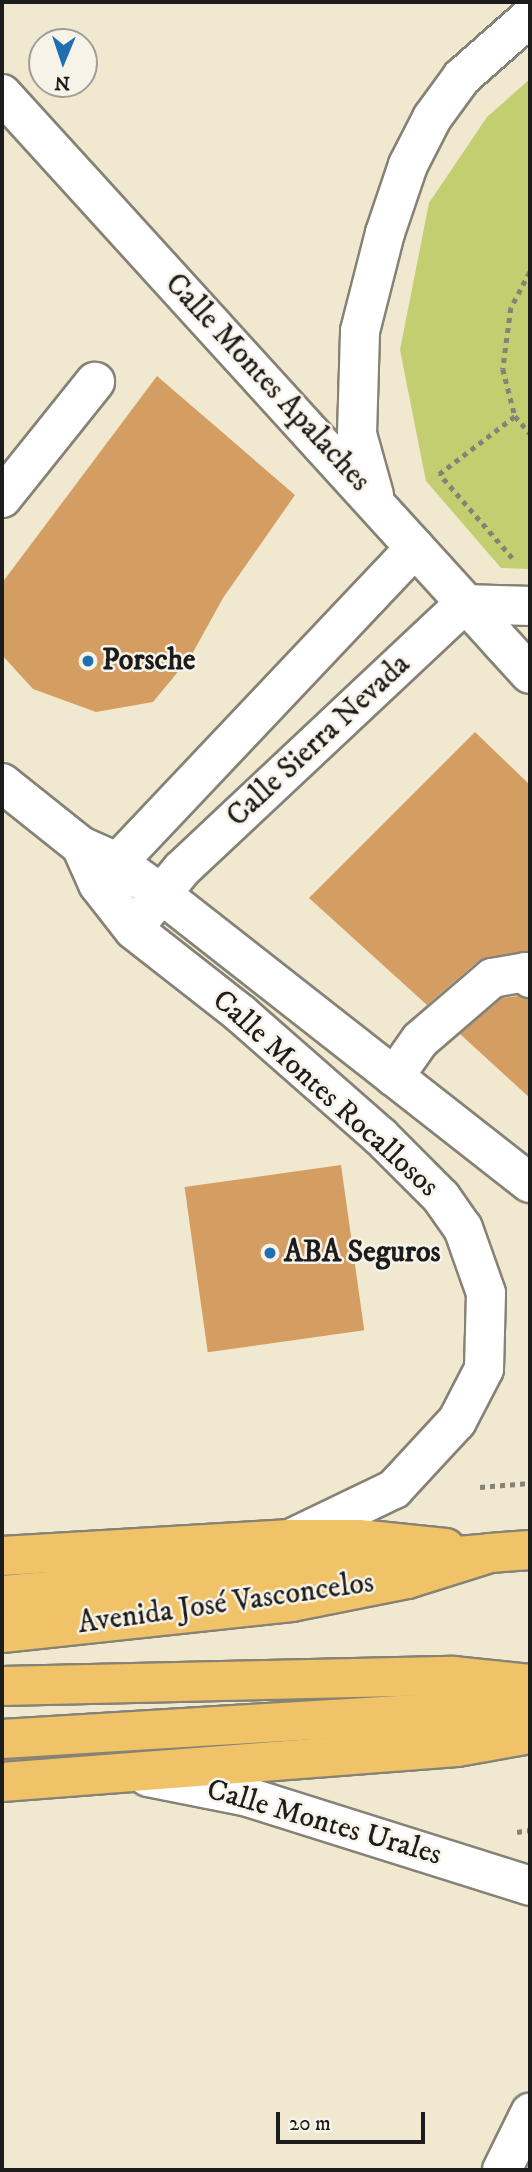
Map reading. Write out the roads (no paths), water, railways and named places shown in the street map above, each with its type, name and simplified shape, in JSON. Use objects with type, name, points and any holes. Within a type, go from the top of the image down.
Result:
[{"type":"main road","points":[[2,1556],[290,1539],[358,1539],[490,1553]]},
{"type":"main road","name":"Avenida José Vasconcelos","points":[[2,1633],[291,1602],[407,1579],[490,1553],[530,1550]]},
{"type":"main road","points":[[2,1595],[490,1553]]},
{"type":"main road","name":"Avenida José Vasconcelos","points":[[2,1686],[453,1676],[530,1684]]},
{"type":"main road","points":[[2,1739],[530,1707]]},
{"type":"main road","points":[[2,1782],[115,1771],[457,1747],[530,1734]]},
{"type":"street","points":[[375,499],[357,434],[359,345],[385,233],[408,165],[432,118],[462,77],[530,18]]},
{"type":"street","name":"Calle Montes Apalaches","points":[[2,94],[375,499],[464,604],[530,674]]},
{"type":"street","points":[[2,498],[95,382]]},
{"type":"street","name":"Calle Sierra Nevada","points":[[107,873],[415,548]]},
{"type":"street","points":[[464,604],[530,606]]},
{"type":"street","name":"Calle Sierra Nevada","points":[[134,930],[160,892],[464,604]]},
{"type":"street","name":"Calle Montes Rocallosos","points":[[2,783],[81,846],[107,873],[134,930],[241,1014],[380,1136],[440,1197],[463,1228],[486,1293],[484,1368],[457,1421],[394,1489],[290,1539]]},
{"type":"street","name":"Calle Montes Rocallosos","points":[[107,873],[160,892],[530,1182]]},
{"type":"street","points":[[394,1077],[421,1040],[492,978],[525,972],[530,978]]},
{"type":"street","name":"Calle Montes Urales","points":[[115,1771],[248,1797],[530,1886]]},
{"type":"street","points":[[502,2170],[530,2113]]},
{"type":"place","name":"Porsche","points":[[88,661]]},
{"type":"place","name":"ABA Seguros","points":[[270,1253]]}]
